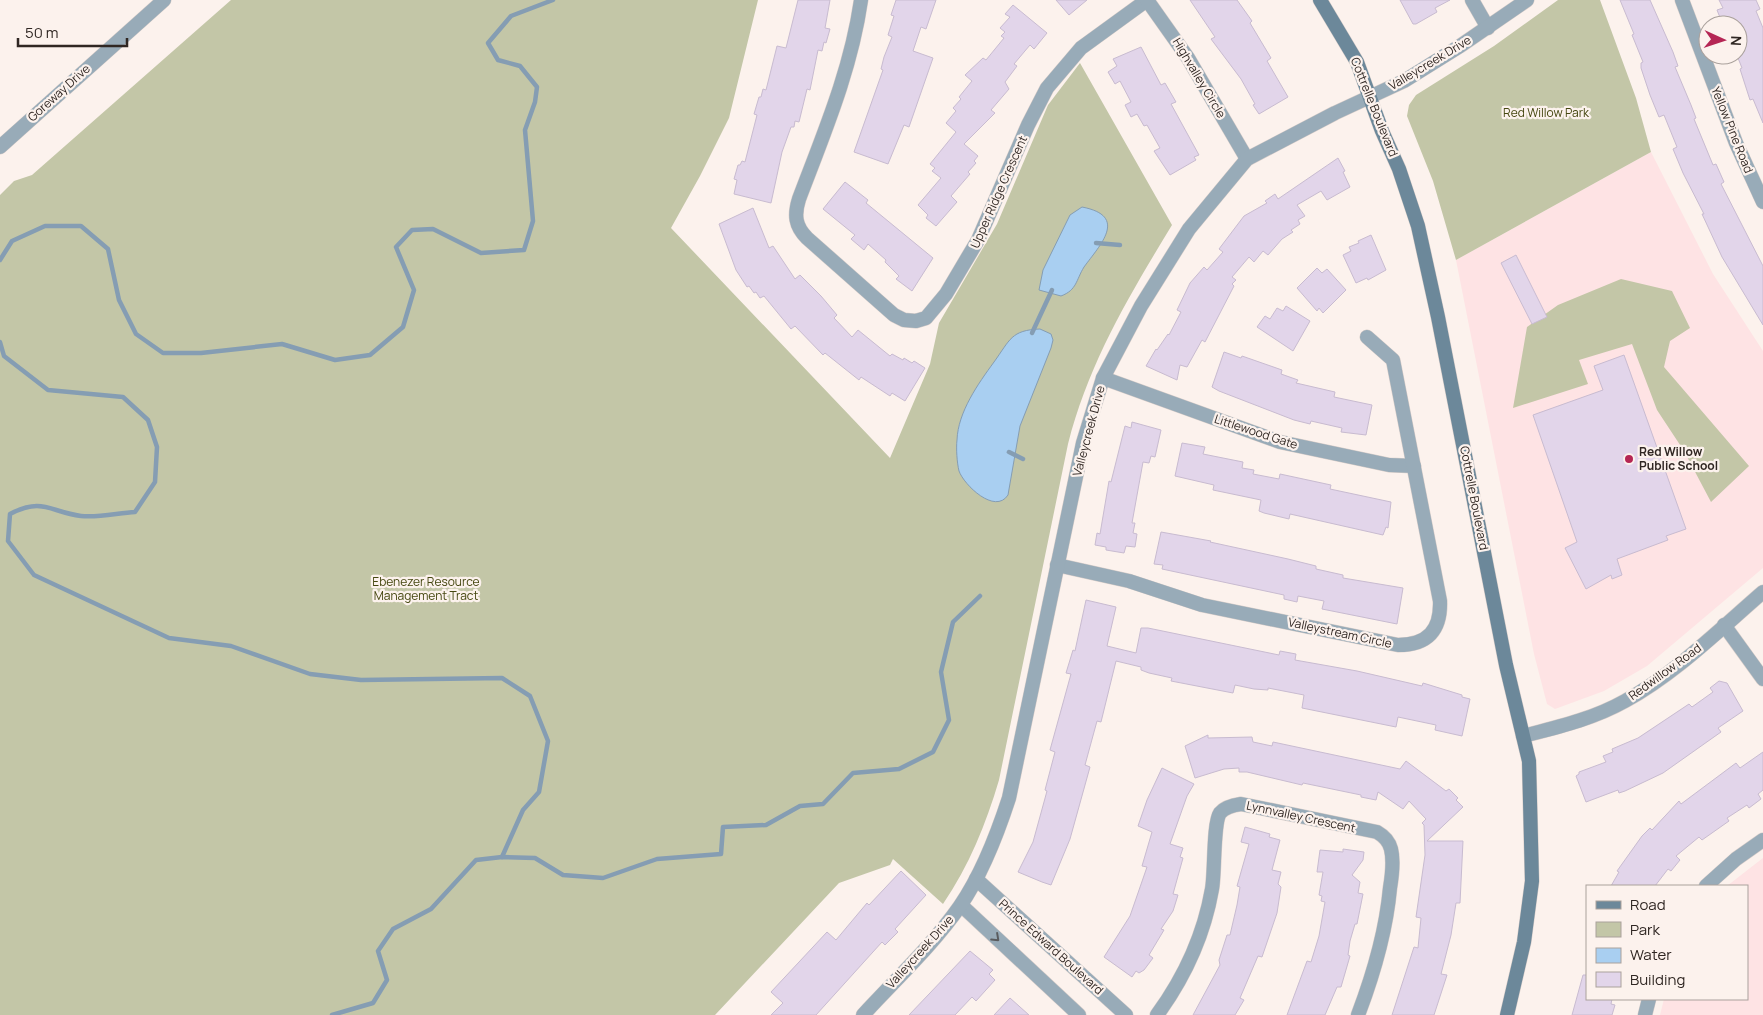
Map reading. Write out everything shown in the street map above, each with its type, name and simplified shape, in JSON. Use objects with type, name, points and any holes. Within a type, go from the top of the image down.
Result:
[{"type":"main road","name":"Cottrelle Boulevard","points":[[1320,0],[1357,62],[1399,169],[1424,251],[1506,665],[1529,761],[1532,881],[1523,950],[1507,1015]]},
{"type":"street","name":"Goreway Drive","points":[[0,147],[164,0]]},
{"type":"street","name":"Upper Ridge Crescent","points":[[862,0],[840,94],[799,198],[796,221],[800,231],[807,238],[884,307],[904,320],[916,321],[926,318],[936,308],[978,240],[1028,125],[1047,88],[1081,48],[1127,12],[1147,0]]},
{"type":"street","name":"Highvalley Circle","points":[[1147,0],[1188,58],[1247,159]]},
{"type":"street","points":[[1472,0],[1488,28]]},
{"type":"street","name":"Valleycreek Drive","points":[[863,1015],[946,925],[961,905],[976,879],[994,840],[1009,798],[1083,443],[1104,378],[1129,327],[1189,229],[1247,159],[1404,81],[1488,28],[1527,0]]},
{"type":"street","name":"Yellow Pine Road","points":[[1682,0],[1736,143],[1763,202]]},
{"type":"street","name":"Valleystream Circle","points":[[1057,565],[1129,581],[1202,606],[1398,646],[1416,643],[1427,638],[1436,629],[1441,617],[1440,601],[1393,360],[1367,337]]},
{"type":"street","name":"Littlewood Gate","points":[[1104,378],[1280,442],[1390,466],[1414,466]]},
{"type":"street","name":"Redwillow Road","points":[[1523,736],[1578,722],[1624,702],[1674,668],[1763,592]]},
{"type":"street","points":[[1724,625],[1763,679]]},
{"type":"street","name":"Lynnvalley Crescent","points":[[1157,1015],[1179,982],[1200,936],[1216,868],[1217,822],[1220,813],[1226,808],[1241,804],[1377,832],[1388,841],[1391,849],[1392,869],[1386,919],[1376,964],[1358,1015]]},
{"type":"street","points":[[1707,885],[1736,859],[1763,840]]},
{"type":"street","name":"Prince Edward Boulevard","points":[[976,879],[1126,1015]]},
{"type":"street","points":[[961,905],[1079,1015]]},
{"type":"street","points":[[1645,1015],[1649,1000]]},
{"type":"shaded area","name":"Red Willow Public School","points":[[1651,152],[1713,274],[1763,351],[1763,568],[1647,666],[1604,691],[1555,709],[1547,704],[1534,654],[1456,260]]},
{"type":"shaded area","points":[[1763,858],[1763,1015],[1660,1015],[1664,1000],[1748,1000],[1748,885],[1728,885]]},
{"type":"green space","name":"Ebenezer Resource Management Tract","points":[[231,0],[758,0],[729,118],[671,228],[890,458],[930,364],[939,323],[997,224],[1048,105],[1080,63],[1172,225],[1112,330],[1087,385],[1077,414],[1068,444],[999,780],[976,844],[961,875],[943,904],[893,859],[890,865],[839,883],[715,1015],[0,1015],[0,195],[14,181],[32,175]]},
{"type":"green space","name":"Red Willow Park","points":[[1558,0],[1600,0],[1636,98],[1651,152],[1456,260],[1433,181],[1407,116],[1409,105],[1416,95],[1494,46]]},
{"type":"green space","points":[[1621,279],[1672,291],[1690,328],[1670,341],[1664,367],[1749,466],[1711,502],[1684,451],[1657,410],[1632,344],[1579,360],[1588,384],[1513,408],[1527,327],[1558,305]]},
{"type":"water","points":[[1082,207],[1096,211],[1104,217],[1108,224],[1103,241],[1084,267],[1076,284],[1070,291],[1061,296],[1039,290],[1043,270],[1070,215]]},
{"type":"water","points":[[1040,329],[1051,334],[1053,340],[1020,426],[1008,495],[996,502],[988,500],[973,490],[959,471],[957,443],[961,419],[976,389],[1008,342],[1023,331]]},
{"type":"building","points":[[798,0],[830,0],[825,28],[830,29],[822,51],[818,50],[810,90],[807,89],[799,122],[795,121],[794,127],[791,127],[782,152],[771,203],[734,194],[737,180],[734,179],[738,165],[742,161],[745,162],[757,115],[754,114],[763,89],[766,90],[777,46],[786,48]]},
{"type":"building","points":[[896,0],[936,0],[926,29],[921,27],[913,51],[933,58],[909,127],[904,125],[888,164],[854,152],[883,70],[881,69],[884,57],[892,37],[888,35],[894,16],[891,15]]},
{"type":"building","points":[[1056,0],[1087,0],[1069,15]]},
{"type":"building","points":[[1190,0],[1237,0],[1252,21],[1250,23],[1271,58],[1267,61],[1288,97],[1259,114],[1241,79],[1211,39],[1215,37]]},
{"type":"building","points":[[1400,0],[1450,0],[1435,8],[1437,12],[1413,24]]},
{"type":"building","points":[[1620,0],[1650,0],[1673,52],[1678,66],[1675,67],[1713,165],[1716,164],[1724,182],[1721,184],[1763,266],[1763,325],[1722,257],[1702,214],[1704,214],[1683,173],[1673,149],[1677,147],[1664,115],[1659,117],[1650,95],[1641,68],[1641,63],[1643,62]]},
{"type":"building","points":[[1719,0],[1756,0],[1760,9],[1756,11],[1763,28],[1763,123],[1753,99],[1750,100],[1740,69],[1742,68],[1741,65],[1748,65],[1748,15],[1719,15],[1717,10],[1723,8]]},
{"type":"building","points":[[1013,5],[1047,33],[1034,49],[1030,45],[1014,64],[1017,66],[1005,82],[1009,89],[991,110],[995,113],[964,144],[978,156],[974,161],[976,163],[968,172],[970,174],[951,196],[957,202],[936,226],[926,218],[928,215],[918,205],[941,178],[932,171],[935,168],[930,164],[956,132],[946,123],[956,111],[953,108],[961,99],[959,97],[972,81],[965,75],[983,58],[986,60],[1004,38],[1001,36],[1005,32],[1000,28],[1010,17],[1005,14]]},
{"type":"building","points":[[1141,47],[1161,85],[1165,83],[1176,102],[1171,104],[1199,155],[1194,157],[1196,160],[1170,175],[1154,151],[1160,148],[1147,125],[1144,126],[1137,114],[1131,117],[1125,105],[1131,102],[1120,81],[1115,84],[1108,72],[1117,66],[1113,59]]},
{"type":"building","points":[[1338,158],[1350,187],[1327,200],[1321,191],[1297,205],[1305,216],[1298,220],[1300,224],[1291,230],[1293,232],[1282,239],[1268,255],[1263,251],[1254,262],[1249,257],[1232,277],[1236,280],[1232,284],[1234,286],[1205,342],[1202,340],[1187,367],[1180,365],[1177,380],[1146,366],[1156,349],[1169,335],[1181,312],[1177,310],[1190,283],[1204,267],[1207,270],[1223,252],[1219,249],[1244,216],[1267,203],[1265,201],[1275,194],[1278,199]]},
{"type":"building","points":[[845,182],[868,200],[866,203],[933,258],[912,291],[896,279],[899,276],[885,262],[886,260],[868,244],[864,250],[851,239],[855,235],[823,209]]},
{"type":"building","points":[[753,208],[769,248],[773,246],[795,279],[800,275],[821,296],[837,315],[834,318],[852,337],[858,330],[890,356],[892,354],[912,363],[914,361],[925,368],[905,401],[892,393],[890,396],[861,377],[859,380],[825,353],[823,355],[795,326],[791,329],[764,296],[760,298],[749,286],[747,287],[736,270],[719,224]]},
{"type":"building","points":[[1371,235],[1386,270],[1368,280],[1367,278],[1356,283],[1343,255],[1351,251],[1349,247]]},
{"type":"building","points":[[1516,255],[1547,317],[1532,324],[1501,263]]},
{"type":"building","points":[[1317,268],[1322,273],[1327,269],[1346,290],[1323,313],[1319,308],[1317,311],[1297,288]]},
{"type":"building","points":[[1286,306],[1310,321],[1293,351],[1257,327],[1265,316],[1270,319],[1277,308],[1283,311]]},
{"type":"building","points":[[1224,352],[1241,358],[1242,356],[1282,370],[1281,374],[1298,380],[1296,383],[1335,392],[1334,397],[1372,405],[1366,435],[1341,432],[1342,428],[1311,421],[1310,424],[1294,420],[1212,387]]},
{"type":"building","points":[[1624,355],[1686,529],[1666,536],[1668,540],[1617,559],[1622,575],[1612,579],[1611,575],[1586,589],[1565,548],[1577,542],[1533,415],[1603,390],[1594,366]]},
{"type":"building","points":[[1132,422],[1161,430],[1155,457],[1151,456],[1149,463],[1143,462],[1132,523],[1135,523],[1133,533],[1137,534],[1135,547],[1126,546],[1124,553],[1106,550],[1106,547],[1095,545],[1097,533],[1100,534],[1109,481],[1111,482],[1125,426],[1131,428]]},
{"type":"building","points":[[1182,443],[1205,447],[1203,454],[1243,462],[1242,468],[1254,470],[1253,474],[1279,479],[1280,474],[1331,485],[1330,489],[1391,502],[1388,528],[1386,527],[1383,535],[1290,514],[1289,519],[1259,511],[1261,500],[1213,490],[1214,485],[1175,476]]},
{"type":"building","points":[[1161,532],[1211,541],[1316,566],[1316,569],[1343,575],[1343,578],[1403,588],[1397,624],[1322,609],[1324,601],[1298,596],[1297,602],[1284,599],[1284,595],[1162,569],[1163,565],[1154,564]]},
{"type":"building","points":[[1086,600],[1116,607],[1107,646],[1136,653],[1141,628],[1148,628],[1279,655],[1280,651],[1296,654],[1295,660],[1357,671],[1422,686],[1423,683],[1462,695],[1462,697],[1470,699],[1462,736],[1435,730],[1436,725],[1398,717],[1396,727],[1302,708],[1304,695],[1268,688],[1268,690],[1254,689],[1235,685],[1233,693],[1171,681],[1172,678],[1149,673],[1141,670],[1141,667],[1116,661],[1101,722],[1097,721],[1085,765],[1090,767],[1070,839],[1051,885],[1042,882],[1018,872],[1033,842],[1047,791],[1045,790],[1055,752],[1050,750],[1071,674],[1066,673],[1073,650],[1075,651]]},
{"type":"building","points":[[1719,681],[1727,683],[1743,711],[1718,728],[1721,732],[1663,773],[1625,791],[1619,793],[1618,790],[1586,802],[1576,776],[1579,772],[1606,762],[1603,756],[1613,752],[1612,749],[1638,738],[1689,704],[1692,707],[1713,692],[1710,688]]},
{"type":"building","points":[[1208,735],[1208,738],[1252,737],[1253,742],[1272,746],[1273,742],[1400,769],[1406,761],[1446,791],[1449,789],[1458,798],[1456,800],[1463,807],[1427,841],[1463,841],[1460,903],[1456,903],[1451,935],[1441,974],[1447,975],[1434,1015],[1392,1015],[1414,947],[1418,948],[1421,918],[1416,917],[1425,855],[1424,825],[1422,823],[1426,819],[1409,801],[1403,809],[1378,792],[1376,800],[1303,783],[1302,785],[1247,772],[1239,772],[1239,768],[1224,769],[1195,778],[1185,746]]},
{"type":"building","points":[[1763,752],[1763,790],[1758,794],[1761,799],[1749,808],[1747,805],[1727,818],[1729,821],[1702,840],[1699,837],[1676,856],[1680,860],[1671,871],[1668,869],[1656,885],[1612,885],[1619,872],[1617,871],[1642,836],[1650,828],[1652,830],[1679,801],[1681,804],[1736,763],[1740,768]]},
{"type":"building","points":[[1162,768],[1194,784],[1187,796],[1170,844],[1183,848],[1180,857],[1183,858],[1173,894],[1178,895],[1173,911],[1161,929],[1164,930],[1149,955],[1153,958],[1144,970],[1139,973],[1136,971],[1132,977],[1104,957],[1130,916],[1147,867],[1142,866],[1152,832],[1138,826],[1147,800]]},
{"type":"building","points":[[1245,827],[1270,834],[1269,837],[1280,840],[1272,870],[1281,872],[1278,884],[1281,887],[1277,913],[1262,957],[1258,956],[1240,998],[1244,1000],[1235,1015],[1193,1015],[1220,965],[1219,960],[1227,935],[1230,935],[1240,887],[1237,886],[1249,844],[1241,842]]},
{"type":"building","points":[[1343,849],[1364,852],[1363,860],[1352,875],[1360,882],[1358,893],[1363,894],[1357,924],[1355,924],[1350,941],[1348,955],[1350,956],[1341,987],[1337,987],[1325,1015],[1287,1015],[1307,961],[1311,962],[1319,936],[1325,902],[1321,901],[1322,896],[1319,895],[1323,872],[1317,872],[1320,850],[1343,852]]},
{"type":"building","points":[[901,871],[926,895],[895,929],[898,932],[885,945],[882,942],[816,1015],[771,1015],[783,1003],[771,992],[827,932],[836,940],[867,903],[869,905]]},
{"type":"building","points":[[970,951],[993,970],[989,974],[995,980],[976,1001],[972,997],[955,1015],[909,1015]]},
{"type":"building","points":[[1583,975],[1586,975],[1586,1000],[1612,1000],[1611,1004],[1615,1005],[1612,1015],[1572,1015]]},
{"type":"building","points":[[1010,998],[1029,1015],[994,1015]]},
{"type":"waterway","points":[[0,260],[12,241],[45,226],[81,226],[108,249],[119,300],[136,334],[163,353],[201,353],[282,344],[335,360],[370,355],[403,327],[414,290],[396,247],[412,230],[433,229],[481,253],[524,250],[533,221],[525,130],[535,102],[537,87],[520,66],[498,60],[488,43],[511,16],[553,0]]},
{"type":"waterway","points":[[1096,243],[1120,245]]},
{"type":"waterway","points":[[1032,333],[1052,290]]},
{"type":"waterway","points":[[0,342],[4,356],[48,390],[123,397],[148,420],[157,447],[155,482],[135,512],[81,516],[39,506],[21,509],[10,514],[8,541],[34,575],[169,638],[231,646],[310,674],[361,680],[502,678],[530,696],[548,741],[539,792],[523,810],[502,857]]},
{"type":"waterway","points":[[1009,452],[1023,459]]},
{"type":"waterway","points":[[332,1015],[373,1003],[387,980],[378,951],[393,929],[431,909],[476,860],[502,857],[535,858],[563,875],[603,878],[657,859],[721,854],[723,827],[766,825],[800,806],[823,804],[853,773],[899,769],[933,752],[949,720],[941,672],[953,622],[980,596]]},
{"type":"place","name":"Red Willow Public School","points":[[1629,459]]}]
